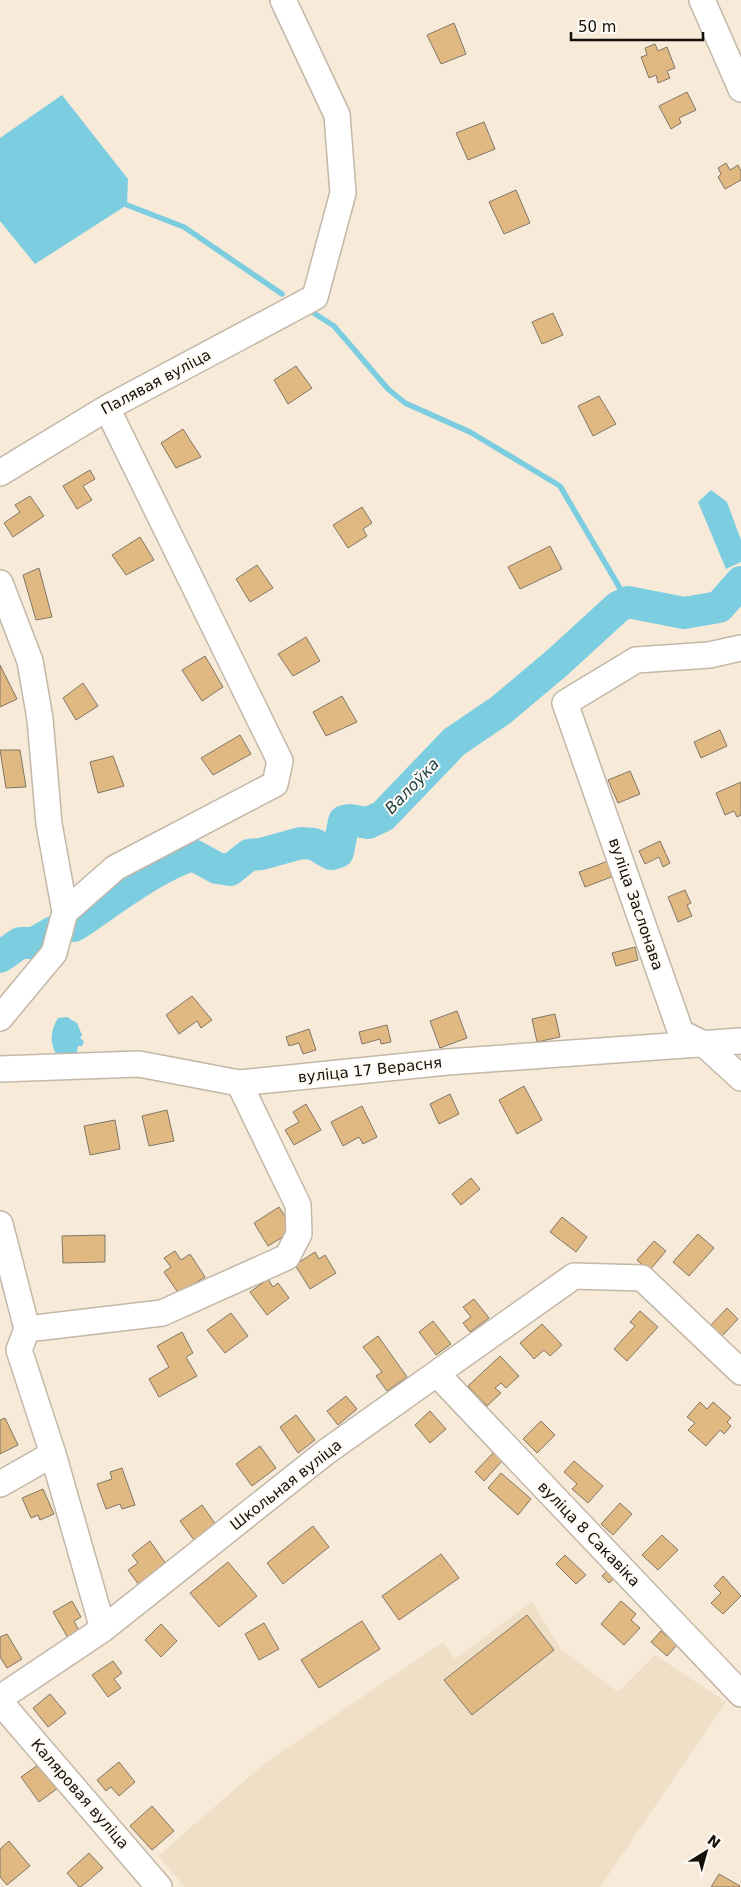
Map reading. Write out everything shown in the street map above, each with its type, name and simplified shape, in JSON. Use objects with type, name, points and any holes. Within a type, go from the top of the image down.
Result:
[{"type":"street","name":"Палявая вуліца","points":[[0,473],[107,408],[315,297],[343,193],[337,115],[283,0]]},
{"type":"street","points":[[702,0],[741,89]]},
{"type":"street","points":[[65,912],[115,868],[275,784],[280,761],[107,408]]},
{"type":"street","points":[[0,583],[30,661],[40,719],[49,824],[65,912],[54,954],[0,1018]]},
{"type":"street","name":"вуліца Заслонава","points":[[741,648],[709,655],[636,660],[565,703],[681,1033],[704,1044],[741,1078]]},
{"type":"street","name":"вуліца 17 Верасня","points":[[0,1069],[139,1064],[239,1083],[447,1062],[741,1041]]},
{"type":"street","points":[[15,1344],[162,1313],[287,1257],[300,1234],[298,1205],[239,1083]]},
{"type":"street","points":[[0,1224],[15,1344],[53,1454],[103,1629]]},
{"type":"street","name":"Школьная вуліца","points":[[0,1698],[103,1629],[326,1452],[574,1276],[642,1278],[741,1372]]},
{"type":"street","name":"вуліца 8 Сакавіка","points":[[437,1374],[741,1694]]},
{"type":"street","points":[[0,1484],[53,1454]]},
{"type":"street","name":"Каляровая вуліца","points":[[0,1702],[160,1887]]},
{"type":"shaded area","points":[[532,1602],[561,1649],[618,1692],[655,1655],[726,1702],[600,1887],[185,1887],[158,1856],[265,1763],[443,1642],[455,1659]]},
{"type":"water","points":[[62,95],[128,179],[127,205],[35,264],[0,221],[0,138]]},
{"type":"water","points":[[711,490],[727,502],[741,540],[741,562],[726,569],[698,502]]},
{"type":"water","points":[[67,1017],[77,1023],[82,1035],[80,1038],[84,1041],[82,1046],[78,1046],[77,1053],[56,1054],[52,1045],[52,1031],[58,1018]]},
{"type":"building","points":[[454,23],[466,54],[441,64],[427,35]]},
{"type":"building","points":[[655,44],[658,51],[667,47],[675,68],[667,71],[670,78],[658,83],[656,75],[649,78],[641,57],[647,55],[645,48]]},
{"type":"building","points":[[687,92],[696,110],[679,118],[681,123],[671,129],[659,106]]},
{"type":"building","points":[[484,122],[495,149],[468,160],[456,133]]},
{"type":"building","points":[[726,163],[730,170],[738,165],[741,171],[741,180],[725,189],[718,177],[721,174],[718,168]]},
{"type":"building","points":[[516,190],[530,223],[504,234],[489,202]]},
{"type":"building","points":[[553,313],[563,335],[542,344],[532,322]]},
{"type":"building","points":[[296,366],[312,388],[288,404],[274,380]]},
{"type":"building","points":[[599,396],[616,424],[593,436],[578,406]]},
{"type":"building","points":[[183,429],[201,457],[176,468],[161,443]]},
{"type":"building","points":[[90,470],[95,479],[83,486],[92,500],[77,509],[63,486]]},
{"type":"building","points":[[30,496],[44,516],[13,537],[4,523],[20,512],[15,505]]},
{"type":"building","points":[[362,507],[372,523],[363,529],[367,536],[348,548],[333,525]]},
{"type":"building","points":[[140,537],[154,560],[126,575],[112,555]]},
{"type":"building","points":[[550,546],[562,569],[520,589],[508,567]]},
{"type":"building","points":[[257,565],[273,588],[250,602],[236,579]]},
{"type":"building","points":[[39,568],[52,617],[36,620],[23,575]]},
{"type":"building","points":[[306,637],[320,661],[293,676],[278,654]]},
{"type":"building","points":[[205,656],[223,687],[202,701],[182,670]]},
{"type":"building","points":[[0,665],[17,699],[0,707]]},
{"type":"building","points":[[83,683],[98,706],[76,720],[63,698]]},
{"type":"building","points":[[342,696],[357,722],[326,736],[313,712]]},
{"type":"building","points":[[720,730],[727,746],[701,758],[694,742]]},
{"type":"building","points":[[240,735],[251,754],[213,775],[201,758]]},
{"type":"building","points":[[0,750],[20,750],[26,787],[6,788]]},
{"type":"building","points":[[113,756],[124,786],[98,793],[90,762]]},
{"type":"building","points":[[630,771],[640,794],[618,803],[608,780]]},
{"type":"building","points":[[741,782],[741,815],[737,817],[734,811],[725,815],[716,793]]},
{"type":"building","points":[[660,841],[670,863],[663,867],[659,857],[645,864],[639,851]]},
{"type":"building","points":[[608,861],[614,876],[585,887],[579,872]]},
{"type":"building","points":[[685,890],[691,903],[687,905],[692,916],[678,922],[668,897]]},
{"type":"building","points":[[635,947],[638,960],[616,966],[612,953]]},
{"type":"building","points":[[192,996],[212,1020],[201,1028],[197,1021],[179,1034],[166,1015]]},
{"type":"building","points":[[457,1011],[467,1038],[440,1048],[430,1021]]},
{"type":"building","points":[[555,1014],[560,1037],[537,1042],[532,1019]]},
{"type":"building","points":[[387,1025],[391,1042],[381,1044],[380,1039],[362,1044],[359,1032]]},
{"type":"building","points":[[309,1029],[316,1050],[303,1054],[299,1043],[289,1046],[286,1037]]},
{"type":"building","points":[[524,1086],[542,1120],[517,1134],[499,1100]]},
{"type":"building","points":[[450,1094],[459,1114],[439,1124],[430,1104]]},
{"type":"building","points":[[306,1104],[321,1130],[294,1145],[285,1130],[299,1122],[293,1112]]},
{"type":"building","points":[[362,1106],[377,1137],[363,1144],[359,1137],[343,1146],[331,1122]]},
{"type":"building","points":[[167,1110],[174,1141],[149,1146],[142,1116]]},
{"type":"building","points":[[115,1120],[120,1149],[90,1155],[84,1126]]},
{"type":"building","points":[[471,1178],[480,1189],[461,1205],[452,1194]]},
{"type":"building","points":[[279,1207],[294,1230],[268,1246],[254,1223]]},
{"type":"building","points":[[562,1217],[587,1237],[576,1252],[550,1232]]},
{"type":"building","points":[[698,1234],[714,1248],[689,1276],[673,1262]]},
{"type":"building","points":[[105,1235],[105,1262],[63,1263],[62,1236]]},
{"type":"building","points":[[654,1241],[666,1251],[649,1271],[637,1260]]},
{"type":"building","points":[[175,1251],[181,1260],[190,1254],[205,1277],[179,1294],[164,1272],[171,1267],[164,1258]]},
{"type":"building","points":[[315,1252],[319,1259],[325,1255],[336,1273],[310,1289],[295,1265]]},
{"type":"building","points":[[268,1279],[273,1287],[278,1283],[289,1298],[267,1315],[250,1292]]},
{"type":"building","points":[[474,1299],[489,1318],[470,1332],[463,1323],[471,1317],[463,1307]]},
{"type":"building","points":[[727,1308],[738,1319],[722,1336],[711,1325]]},
{"type":"building","points":[[640,1311],[658,1327],[627,1361],[614,1349],[635,1326],[630,1322]]},
{"type":"building","points":[[231,1313],[248,1336],[225,1353],[207,1330]]},
{"type":"building","points":[[433,1321],[451,1344],[436,1355],[419,1332]]},
{"type":"building","points":[[542,1324],[562,1345],[550,1356],[544,1350],[534,1359],[520,1343]]},
{"type":"building","points":[[182,1332],[193,1353],[186,1357],[197,1376],[159,1397],[149,1379],[169,1367],[157,1346]]},
{"type":"building","points":[[378,1336],[407,1377],[387,1391],[376,1376],[382,1372],[363,1347]]},
{"type":"building","points":[[500,1356],[519,1376],[506,1388],[501,1383],[495,1388],[501,1393],[487,1406],[468,1386]]},
{"type":"building","points":[[346,1396],[357,1409],[338,1425],[327,1411]]},
{"type":"building","points":[[700,1402],[707,1409],[713,1402],[731,1418],[727,1422],[731,1426],[724,1434],[720,1430],[706,1446],[688,1430],[695,1423],[687,1417]]},
{"type":"building","points":[[430,1411],[446,1429],[430,1443],[415,1425]]},
{"type":"building","points":[[296,1415],[315,1440],[298,1453],[280,1427]]},
{"type":"building","points":[[5,1418],[18,1445],[0,1454],[0,1420]]},
{"type":"building","points":[[541,1421],[555,1435],[537,1453],[523,1439]]},
{"type":"building","points":[[260,1446],[276,1468],[252,1486],[236,1464]]},
{"type":"building","points":[[494,1452],[503,1460],[484,1481],[475,1472]]},
{"type":"building","points":[[574,1461],[603,1486],[588,1503],[572,1489],[577,1484],[564,1472]]},
{"type":"building","points":[[122,1468],[135,1505],[122,1509],[120,1504],[106,1509],[97,1484],[112,1479],[110,1472]]},
{"type":"building","points":[[501,1473],[531,1499],[518,1515],[488,1488]]},
{"type":"building","points":[[43,1489],[54,1514],[40,1520],[38,1515],[31,1518],[22,1498]]},
{"type":"building","points":[[620,1503],[632,1514],[613,1535],[601,1524]]},
{"type":"building","points":[[202,1505],[219,1529],[197,1544],[180,1521]]},
{"type":"building","points":[[313,1526],[329,1547],[283,1584],[267,1563]]},
{"type":"building","points":[[662,1535],[678,1550],[658,1570],[642,1555]]},
{"type":"building","points":[[150,1541],[166,1564],[139,1585],[128,1570],[138,1563],[132,1555]]},
{"type":"building","points":[[441,1554],[459,1578],[399,1620],[382,1596]]},
{"type":"building","points":[[565,1555],[586,1575],[576,1584],[556,1564]]},
{"type":"building","points":[[228,1562],[257,1596],[219,1627],[190,1593]]},
{"type":"building","points":[[609,1569],[616,1577],[609,1583],[602,1576]]},
{"type":"building","points":[[723,1576],[741,1596],[723,1614],[711,1603],[721,1593],[714,1586]]},
{"type":"building","points":[[72,1601],[81,1617],[74,1621],[79,1631],[68,1638],[53,1612]]},
{"type":"building","points":[[621,1601],[636,1614],[631,1620],[640,1628],[624,1645],[601,1624]]},
{"type":"building","points":[[527,1615],[554,1650],[472,1715],[444,1680]]},
{"type":"building","points":[[362,1621],[380,1649],[319,1688],[301,1660]]},
{"type":"building","points":[[264,1623],[279,1649],[259,1660],[245,1634]]},
{"type":"building","points":[[161,1624],[177,1641],[161,1657],[145,1640]]},
{"type":"building","points":[[661,1631],[677,1645],[667,1656],[651,1642]]},
{"type":"building","points":[[7,1634],[22,1659],[7,1668],[0,1657],[0,1637]]},
{"type":"building","points":[[113,1661],[122,1673],[114,1679],[121,1688],[108,1697],[92,1675]]},
{"type":"building","points":[[50,1694],[66,1713],[48,1727],[33,1708]]},
{"type":"building","points":[[119,1762],[135,1782],[119,1796],[111,1787],[106,1791],[97,1780]]},
{"type":"building","points":[[41,1763],[58,1788],[39,1802],[21,1777]]},
{"type":"building","points":[[152,1806],[174,1831],[152,1850],[130,1826]]},
{"type":"building","points":[[9,1841],[30,1866],[7,1885],[0,1877],[0,1849]]},
{"type":"building","points":[[89,1853],[103,1868],[79,1887],[67,1873]]},
{"type":"building","points":[[719,1874],[740,1886],[711,1887]]},
{"type":"waterway","points":[[127,205],[184,227],[282,294]]},
{"type":"waterway","points":[[309,310],[334,326],[388,389],[405,403],[470,432],[560,486],[628,602]]},
{"type":"waterway","name":"Валоўка","points":[[74,926],[147,877],[193,855],[217,868],[230,870],[249,855],[261,854],[301,843],[314,844],[331,854],[338,852],[344,821],[368,823],[383,816],[454,742],[501,710],[558,662],[618,607],[628,602],[684,613],[719,607],[741,582]]},
{"type":"waterway","name":"Валоўка","points":[[0,957],[20,943],[34,943],[53,932]]}]
